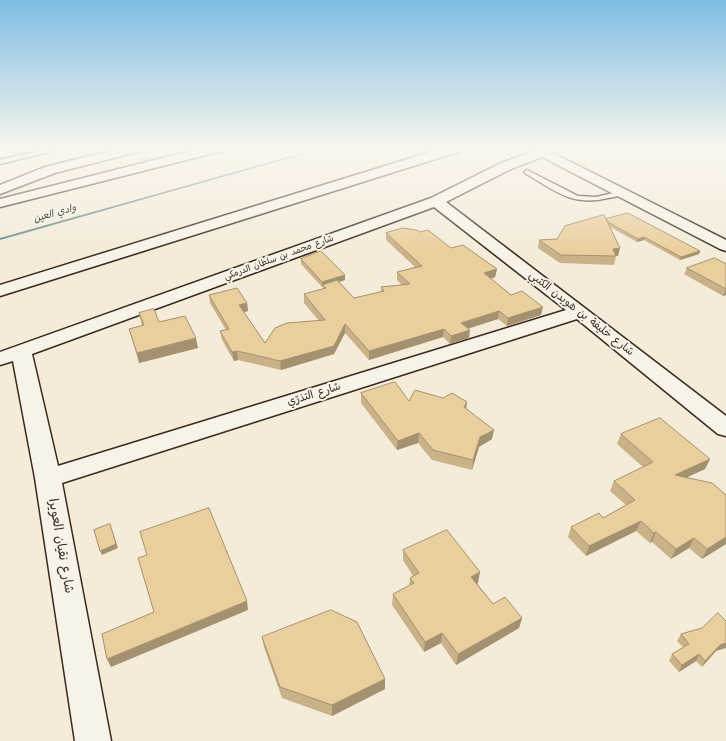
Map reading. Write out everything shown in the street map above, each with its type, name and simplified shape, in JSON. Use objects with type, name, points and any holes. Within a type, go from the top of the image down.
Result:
[{"type":"street","points":[[0,190],[19,183]]},
{"type":"street","points":[[0,202],[78,183]]},
{"type":"street","points":[[0,291],[346,183]]},
{"type":"street","name":"شارع محمد بن سلطان الدرمكي","points":[[11,355],[436,201],[473,183]]},
{"type":"street","points":[[604,183],[726,246]]},
{"type":"street","name":"شارع خليفة بن هويدن الكتبي","points":[[436,201],[580,312],[726,428]]},
{"type":"street","name":"شارع التذرّي","points":[[48,478],[580,312]]},
{"type":"street","name":"شارع نقيان العويرا","points":[[11,355],[48,478],[93,741]]},
{"type":"lane","points":[[546,183],[578,199],[593,200],[622,193]]},
{"type":"building","points":[[628,213],[700,251],[681,257],[644,237],[638,239],[608,222],[606,219]]},
{"type":"building","points":[[604,215],[620,248],[613,249],[616,256],[561,255],[539,240],[557,239],[565,226]]},
{"type":"building","points":[[403,228],[420,232],[428,230],[451,248],[463,245],[497,269],[484,273],[511,295],[522,291],[543,307],[508,318],[499,311],[461,323],[470,330],[451,336],[444,329],[369,351],[345,324],[334,346],[280,361],[237,351],[232,352],[220,331],[229,329],[209,295],[237,288],[247,303],[239,305],[265,343],[275,328],[287,323],[325,320],[304,294],[326,288],[322,285],[337,280],[354,298],[384,291],[381,287],[410,284],[397,272],[422,266],[386,233]]},
{"type":"building","points":[[321,251],[345,275],[322,282],[301,259]]},
{"type":"building","points":[[715,258],[726,264],[726,289],[687,268]]},
{"type":"building","points":[[154,309],[159,322],[185,316],[196,338],[137,353],[129,329],[144,325],[139,313]]},
{"type":"building","points":[[395,382],[409,401],[415,390],[443,398],[452,393],[467,402],[464,407],[494,430],[480,437],[473,460],[433,450],[419,433],[398,441],[361,393]]},
{"type":"building","points":[[660,418],[710,459],[675,475],[712,483],[726,495],[726,537],[707,549],[694,538],[676,549],[656,532],[654,533],[641,521],[589,546],[571,527],[599,513],[603,518],[635,500],[614,481],[653,462],[621,434]]},
{"type":"building","points":[[209,508],[247,601],[107,659],[102,634],[154,612],[138,558],[147,555],[140,532]]},
{"type":"building","points":[[110,524],[116,544],[100,551],[94,530]]},
{"type":"building","points":[[447,530],[480,572],[471,577],[493,604],[505,597],[522,618],[458,654],[442,633],[425,642],[393,594],[414,583],[410,578],[419,573],[403,550]]},
{"type":"building","points":[[331,610],[357,622],[385,679],[332,705],[280,687],[262,637]]},
{"type":"building","points":[[718,613],[726,621],[726,643],[720,645],[705,661],[699,654],[682,665],[672,654],[689,644],[681,634],[702,628]]},
{"type":"waterway","name":"وادي العين","points":[[0,239],[201,183]]}]
